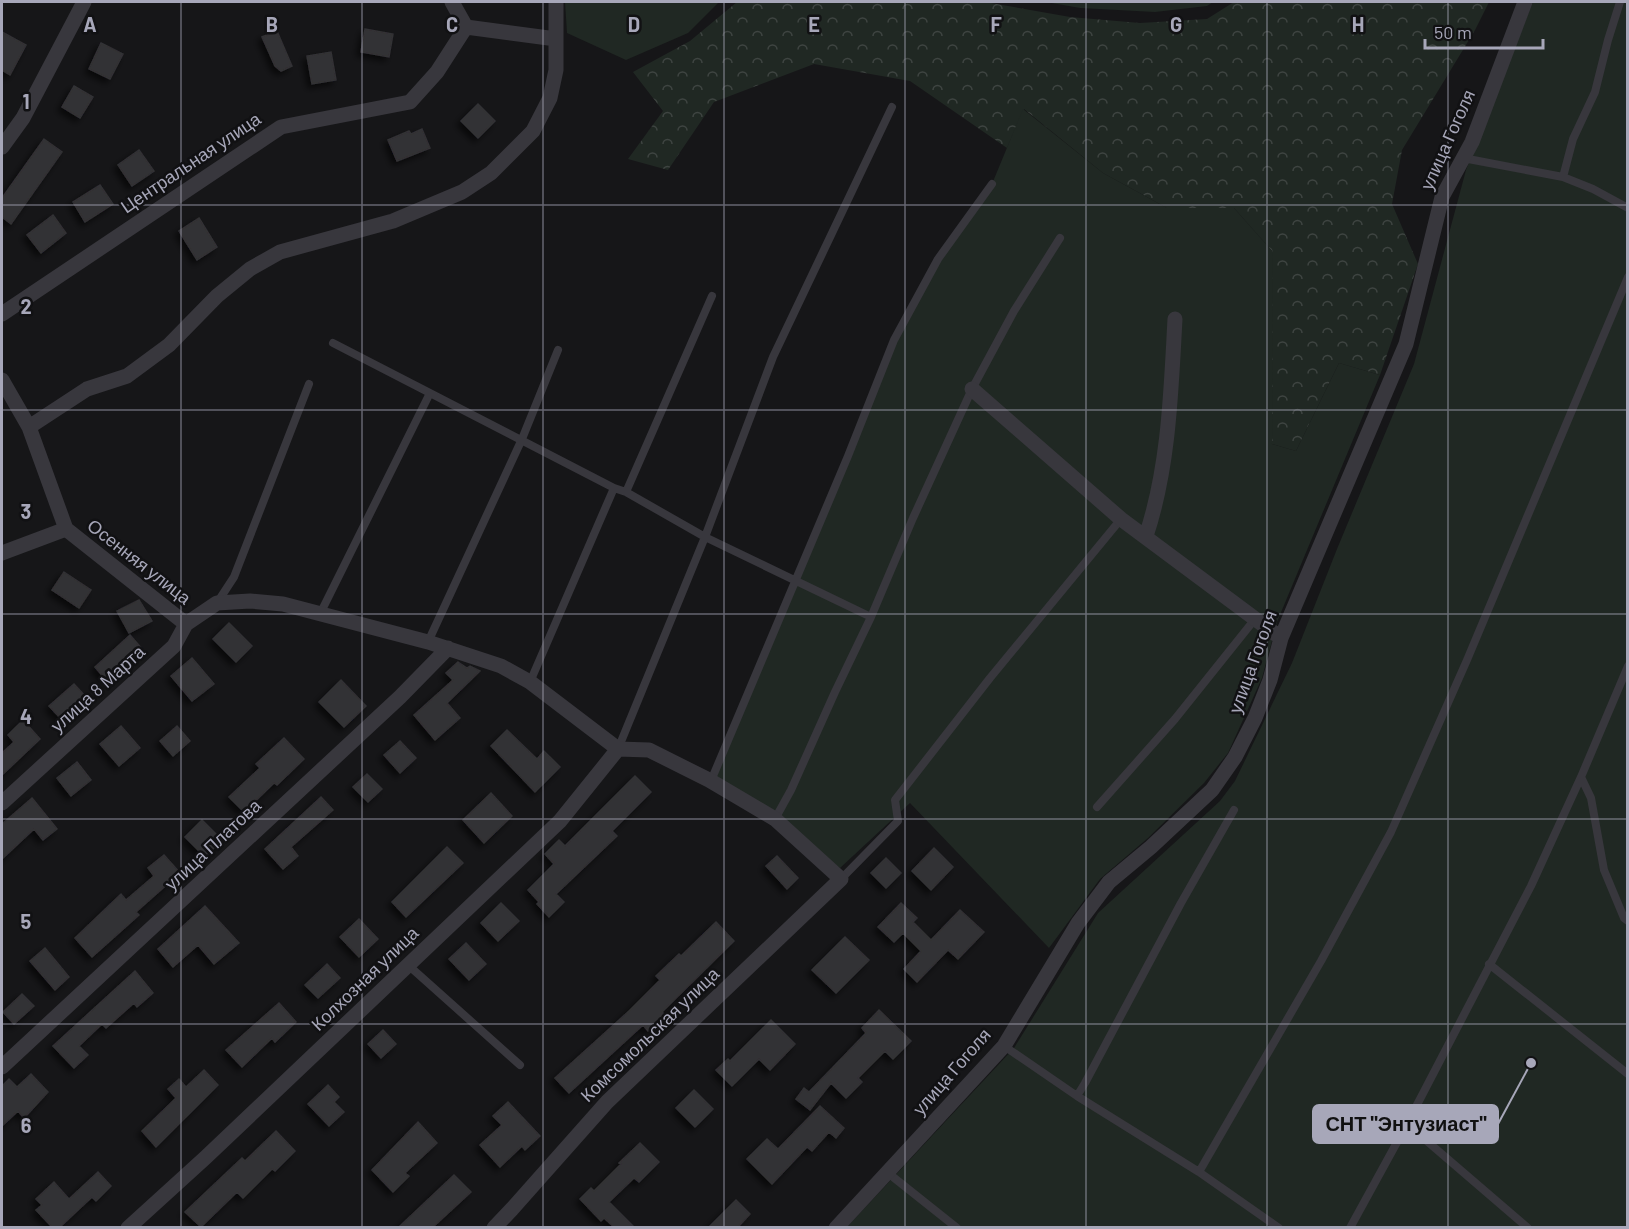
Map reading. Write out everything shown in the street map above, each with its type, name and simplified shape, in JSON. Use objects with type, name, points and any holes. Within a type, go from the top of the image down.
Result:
[{"type":"street","points":[[2,147],[23,118],[84,2]]},
{"type":"street","points":[[452,2],[466,27],[556,39]]},
{"type":"street","points":[[28,427],[87,389],[127,376],[170,345],[217,296],[250,269],[280,252],[393,221],[462,192],[491,172],[532,131],[550,98],[556,70],[556,2]]},
{"type":"street","name":"улица Гоголя","points":[[836,1227],[1004,1046],[1078,923],[1108,882],[1151,847],[1212,790],[1229,765],[1255,718],[1270,680],[1281,638],[1406,344],[1442,196],[1472,142],[1525,2]]},
{"type":"street","name":"Центральная улица","points":[[2,314],[281,127],[410,102],[436,72],[466,27]]},
{"type":"street","points":[[1146,536],[1151,521],[1168,430],[1175,319]]},
{"type":"street","points":[[2,380],[28,427],[66,529]]},
{"type":"street","points":[[972,389],[1121,519],[1281,638]]},
{"type":"street","name":"Осенняя улица","points":[[2,553],[66,529],[186,624]]},
{"type":"street","points":[[217,603],[250,601],[283,604],[428,642],[501,666],[530,682],[618,749],[649,750],[709,780],[775,819],[841,879]]},
{"type":"street","name":"улица 8 Марта","points":[[2,803],[174,646],[186,624],[217,603]]},
{"type":"street","name":"улица Платова","points":[[2,1067],[366,729],[448,648]]},
{"type":"street","name":"Колхозная улица","points":[[128,1227],[205,1158],[560,821],[618,749]]},
{"type":"street","name":"Комсомольская улица","points":[[494,1227],[607,1102],[841,879]]},
{"type":"lane","points":[[1563,177],[1573,139],[1595,92],[1620,2]]},
{"type":"lane","points":[[618,749],[705,537],[773,357],[892,107]]},
{"type":"lane","points":[[1463,158],[1563,177],[1593,189],[1628,208]]},
{"type":"lane","points":[[713,776],[894,340],[938,259],[992,184]]},
{"type":"lane","points":[[775,819],[791,790],[871,617],[972,389],[1014,311],[1060,238]]},
{"type":"lane","points":[[1199,1172],[1316,970],[1391,832],[1467,660],[1628,277]]},
{"type":"lane","points":[[626,492],[712,296]]},
{"type":"lane","points":[[333,343],[614,488],[626,492],[705,537],[871,617]]},
{"type":"lane","points":[[428,642],[522,439],[558,350]]},
{"type":"lane","points":[[217,603],[234,577],[309,384]]},
{"type":"lane","points":[[320,614],[430,393]]},
{"type":"lane","points":[[530,682],[614,488]]},
{"type":"lane","points":[[841,879],[898,821],[895,800],[990,678],[1121,519]]},
{"type":"lane","points":[[1097,807],[1175,720],[1255,619]]},
{"type":"lane","points":[[1350,1227],[1407,1124],[1531,886],[1628,666]]},
{"type":"lane","points":[[1581,777],[1591,798],[1604,870],[1624,918],[1628,921]]},
{"type":"lane","points":[[1077,1096],[1234,810]]},
{"type":"lane","points":[[1489,964],[1628,1074]]},
{"type":"lane","points":[[408,965],[520,1065]]},
{"type":"lane","points":[[1004,1046],[1077,1096],[1199,1172],[1279,1227]]},
{"type":"lane","points":[[1407,1124],[1528,1227]]},
{"type":"lane","points":[[888,1173],[957,1227]]},
{"type":"green space","points":[[565,2],[719,2],[688,33],[626,60],[567,33]]},
{"type":"green space","points":[[737,2],[985,2],[1070,17],[1140,23],[1207,19],[1234,2],[1489,2],[1475,30],[1402,150],[1392,204],[1418,264],[1380,375],[1339,363],[1296,451],[1272,444],[1272,251],[1234,208],[1167,208],[1103,173],[1024,109],[1007,148],[910,81],[814,64],[714,102],[668,170],[628,159],[663,111],[633,72],[690,41]]},
{"type":"green space","points":[[1046,2],[1213,2],[1207,6],[1155,12],[1080,8]]},
{"type":"green space","points":[[1533,2],[1627,2],[1627,1227],[846,1228],[1014,1048],[1098,913],[1220,801],[1235,781],[1292,663],[1414,364],[1466,170]]},
{"type":"green space","points":[[1023,109],[1103,173],[1167,208],[1234,208],[1273,252],[1272,444],[1296,451],[1339,363],[1380,375],[1277,622],[1262,678],[1228,753],[1204,783],[1148,838],[1100,879],[1049,948],[910,803],[840,868],[713,776],[894,340],[938,259],[992,184]]},
{"type":"building","points":[[365,29],[393,34],[389,57],[361,52]]},
{"type":"building","points":[[277,31],[292,66],[281,71],[275,66],[262,37]]},
{"type":"building","points":[[2,32],[26,45],[10,75],[2,70]]},
{"type":"building","points":[[101,43],[123,54],[110,79],[89,69]]},
{"type":"building","points":[[331,52],[336,80],[312,84],[307,56]]},
{"type":"building","points":[[74,86],[93,97],[80,118],[62,107]]},
{"type":"building","points":[[478,104],[495,121],[478,138],[461,121]]},
{"type":"building","points":[[422,129],[430,148],[397,161],[388,140],[409,131],[411,134]]},
{"type":"building","points":[[44,139],[62,152],[11,224],[2,217],[2,198]]},
{"type":"building","points":[[139,150],[154,171],[132,186],[118,165]]},
{"type":"building","points":[[100,185],[113,204],[85,222],[73,202]]},
{"type":"building","points":[[53,215],[66,233],[41,253],[27,235]]},
{"type":"building","points":[[199,218],[217,247],[197,260],[179,231]]},
{"type":"building","points":[[64,572],[91,590],[79,608],[52,590]]},
{"type":"building","points":[[139,600],[152,621],[129,633],[117,611]]},
{"type":"building","points":[[229,623],[252,646],[236,662],[213,639]]},
{"type":"building","points":[[130,635],[143,650],[106,680],[95,667]]},
{"type":"building","points":[[192,658],[214,684],[192,701],[171,676]]},
{"type":"building","points":[[458,662],[467,668],[470,666],[480,671],[447,703],[460,718],[435,740],[414,715],[453,680],[446,673]]},
{"type":"building","points":[[341,680],[366,706],[344,727],[319,702]]},
{"type":"building","points":[[74,684],[87,698],[63,721],[49,706]]},
{"type":"building","points":[[23,720],[40,739],[2,775],[2,753],[14,742],[8,735]]},
{"type":"building","points":[[121,726],[140,748],[119,766],[100,744]]},
{"type":"building","points":[[177,726],[190,741],[173,756],[160,741]]},
{"type":"building","points":[[507,730],[537,759],[544,751],[560,767],[535,792],[491,746]]},
{"type":"building","points":[[284,738],[304,759],[277,785],[274,783],[244,812],[229,797],[260,768],[256,764]]},
{"type":"building","points":[[400,741],[416,758],[400,773],[384,755]]},
{"type":"building","points":[[77,762],[91,780],[71,796],[57,778]]},
{"type":"building","points":[[367,774],[382,789],[368,802],[353,787]]},
{"type":"building","points":[[635,776],[651,792],[612,831],[617,836],[556,894],[564,902],[549,917],[528,890],[554,864],[545,854],[559,840],[565,846]]},
{"type":"building","points":[[491,793],[512,816],[484,843],[463,820]]},
{"type":"building","points":[[321,797],[333,810],[291,847],[298,856],[283,869],[265,849]]},
{"type":"building","points":[[32,798],[57,829],[43,840],[34,829],[2,859],[2,824]]},
{"type":"building","points":[[202,820],[222,840],[205,857],[185,837]]},
{"type":"building","points":[[447,847],[463,863],[406,917],[392,902]]},
{"type":"building","points":[[934,848],[953,867],[931,890],[912,871]]},
{"type":"building","points":[[164,855],[180,873],[136,912],[139,915],[92,957],[75,938],[121,894],[126,900],[154,876],[148,868]]},
{"type":"building","points":[[777,856],[798,878],[787,889],[766,866]]},
{"type":"building","points":[[886,858],[901,873],[886,888],[871,873]]},
{"type":"building","points":[[501,903],[519,921],[498,941],[481,923]]},
{"type":"building","points":[[901,903],[917,918],[913,922],[931,940],[960,910],[984,932],[958,959],[948,950],[917,982],[904,969],[921,951],[903,933],[894,942],[878,927]]},
{"type":"building","points":[[205,906],[239,943],[214,964],[198,945],[173,967],[158,949]]},
{"type":"building","points":[[359,919],[378,939],[359,957],[340,937]]},
{"type":"building","points":[[716,922],[734,941],[662,1012],[665,1015],[648,1031],[643,1025],[569,1093],[555,1078],[629,1011],[660,980],[656,976],[679,954],[681,956]]},
{"type":"building","points":[[845,937],[869,960],[836,993],[812,970]]},
{"type":"building","points":[[466,943],[486,964],[469,980],[449,959]]},
{"type":"building","points":[[45,948],[69,977],[55,990],[30,961]]},
{"type":"building","points":[[327,964],[340,978],[318,998],[305,985]]},
{"type":"building","points":[[135,971],[153,993],[137,1007],[134,1003],[106,1028],[102,1024],[79,1046],[88,1055],[74,1068],[53,1046]]},
{"type":"building","points":[[22,994],[34,1006],[14,1024],[3,1012]]},
{"type":"building","points":[[279,1003],[296,1022],[275,1042],[272,1038],[242,1067],[226,1050]]},
{"type":"building","points":[[879,1010],[911,1041],[893,1059],[885,1051],[858,1078],[862,1082],[846,1098],[831,1083],[810,1110],[796,1099],[804,1088],[809,1092],[866,1033],[862,1028]]},
{"type":"building","points":[[771,1020],[795,1044],[770,1070],[759,1059],[732,1086],[716,1070],[728,1059],[730,1061]]},
{"type":"building","points":[[383,1030],[396,1044],[381,1058],[368,1044]]},
{"type":"building","points":[[204,1070],[218,1085],[156,1147],[142,1131],[176,1098],[168,1089],[179,1079],[186,1087]]},
{"type":"building","points":[[31,1074],[48,1092],[24,1118],[18,1111],[2,1126],[2,1086],[9,1079],[17,1087]]},
{"type":"building","points":[[328,1085],[339,1097],[334,1102],[344,1112],[329,1126],[308,1104]]},
{"type":"building","points":[[694,1090],[713,1109],[695,1127],[676,1108]]},
{"type":"building","points":[[508,1102],[540,1136],[525,1150],[522,1146],[500,1167],[480,1145],[502,1125],[493,1116]]},
{"type":"building","points":[[820,1106],[844,1128],[836,1138],[829,1132],[812,1151],[807,1147],[772,1184],[747,1159],[767,1139],[778,1149]]},
{"type":"building","points":[[418,1122],[437,1143],[405,1173],[409,1176],[393,1192],[372,1170]]},
{"type":"building","points":[[276,1131],[295,1151],[275,1171],[272,1169],[243,1198],[237,1192],[201,1227],[185,1212],[242,1158],[245,1161]]},
{"type":"building","points":[[640,1143],[659,1162],[639,1182],[634,1178],[609,1202],[634,1227],[614,1227],[604,1218],[601,1221],[580,1199],[591,1188],[594,1191]]},
{"type":"building","points":[[98,1172],[111,1186],[96,1201],[92,1197],[60,1227],[52,1227],[36,1210],[42,1205],[36,1199],[54,1182],[69,1199]]},
{"type":"building","points":[[454,1175],[471,1192],[433,1227],[399,1227]]},
{"type":"building","points":[[736,1200],[750,1214],[738,1227],[709,1227]]},
{"type":"place","name":"СНТ \"Энтузиаст\"","points":[[1531,1063]]}]
